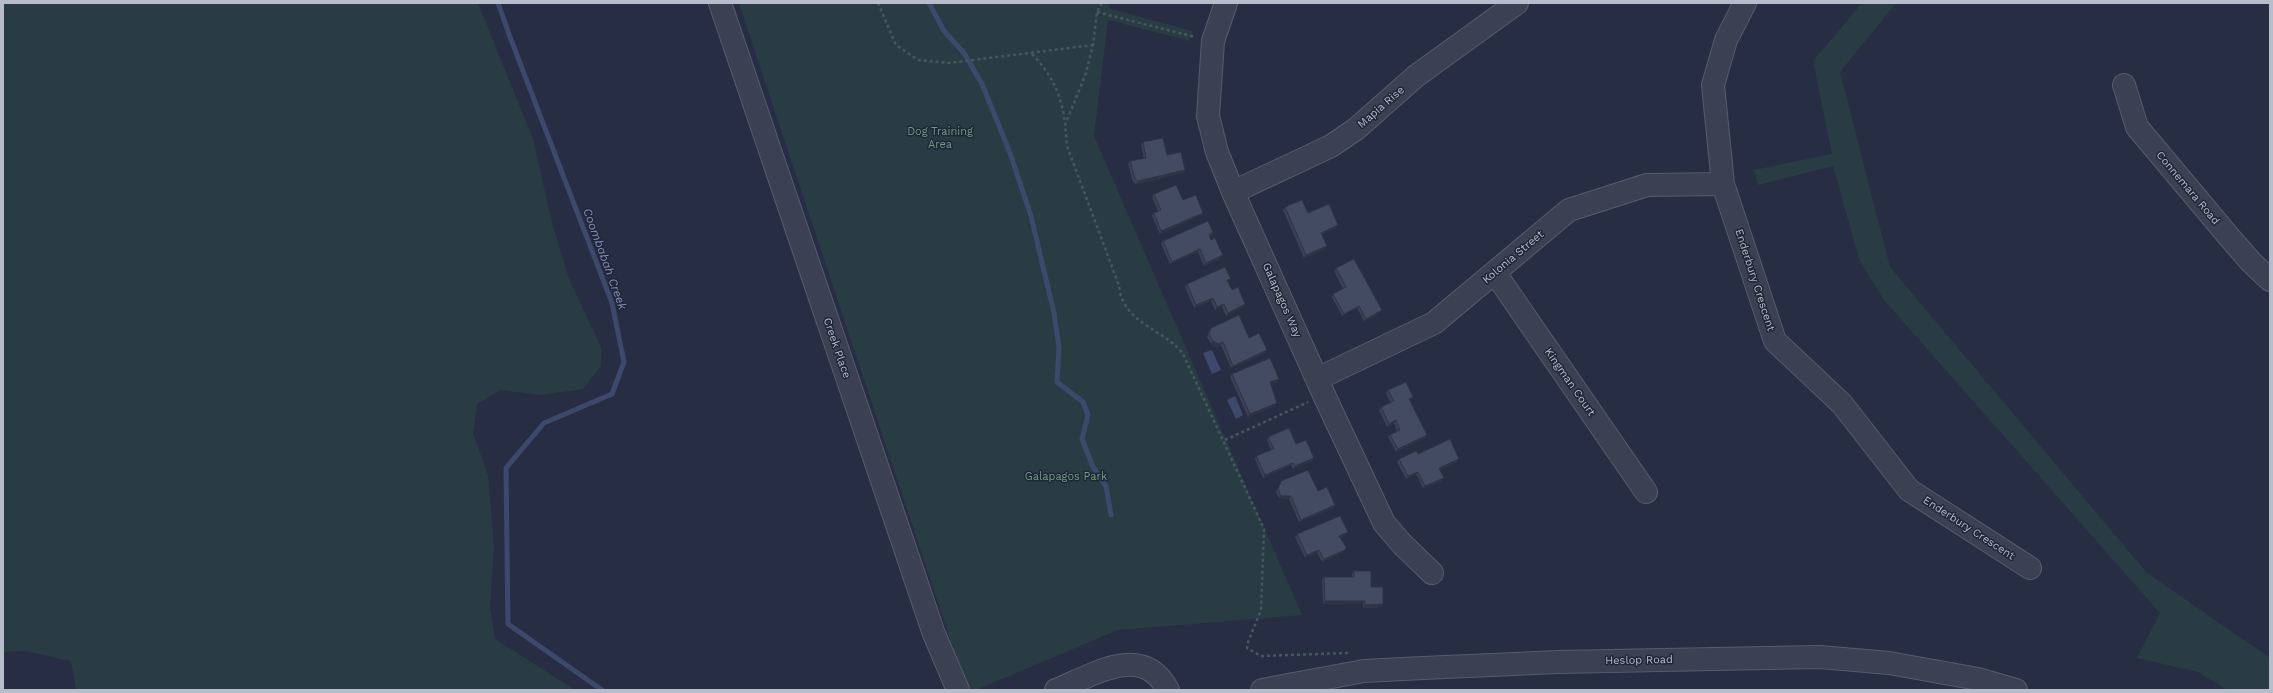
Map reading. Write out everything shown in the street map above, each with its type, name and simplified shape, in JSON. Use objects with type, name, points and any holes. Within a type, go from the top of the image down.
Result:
[{"type":"street","name":"Creek Place","points":[[720,3],[931,627],[951,677],[958,690]]},
{"type":"street","name":"Galapagos Way","points":[[1226,3],[1213,41],[1208,116],[1217,152],[1233,192],[1321,387],[1384,522],[1402,544],[1432,573]]},
{"type":"street","name":"Mapia Rise","points":[[1233,192],[1330,146],[1356,129],[1421,72],[1517,3]]},
{"type":"street","name":"Enderbury Crescent","points":[[1745,3],[1726,40],[1713,86],[1723,184],[1775,341],[1842,404],[1909,490],[2030,568]]},
{"type":"street","name":"Connemara Road","points":[[2124,85],[2137,127],[2245,256],[2270,280]]},
{"type":"street","name":"Kolonia Street","points":[[1321,387],[1434,323],[1569,210],[1647,184],[1723,184]]},
{"type":"street","name":"Kingman Court","points":[[1495,273],[1646,492]]},
{"type":"street","name":"Heslop Road","points":[[1262,690],[1364,671],[1558,662],[1820,657],[1889,663],[1978,679],[2016,690]]},
{"type":"street","points":[[1056,690],[1113,666],[1129,664],[1144,667],[1158,675],[1168,690]]},
{"type":"path","points":[[878,3],[896,45],[918,60],[949,63],[1093,45]]},
{"type":"path","points":[[1066,126],[1085,76],[1093,45],[1097,12],[1102,3]]},
{"type":"path","points":[[1097,12],[1213,41]]},
{"type":"path","points":[[1032,53],[1045,67],[1060,96],[1066,126],[1067,146],[1118,283],[1123,301],[1137,318],[1177,345],[1183,354],[1225,440],[1264,529],[1261,610],[1248,642],[1248,648],[1260,656],[1359,652],[1364,671]]},
{"type":"path","points":[[1225,440],[1321,387]]},
{"type":"green space","points":[[3,3],[478,3],[533,139],[552,223],[569,279],[601,347],[601,366],[583,389],[540,395],[500,390],[477,404],[473,433],[488,475],[494,547],[490,608],[495,639],[575,690],[76,690],[71,661],[25,651],[3,652]]},
{"type":"green space","name":"Galapagos Park","points":[[739,3],[1111,3],[1108,8],[1192,31],[1190,41],[1108,20],[1094,136],[1302,615],[1118,630],[976,690],[967,690]]},
{"type":"green space","points":[[1862,3],[1896,3],[1840,72],[1890,267],[2147,573],[2270,658],[2270,690],[2227,690],[2198,672],[2137,658],[2160,613],[1884,300],[1859,259],[1833,166],[1758,185],[1754,170],[1832,154],[1813,61]]},
{"type":"water","points":[[1212,350],[1221,370],[1212,374],[1203,353]]},
{"type":"water","points":[[1235,396],[1243,415],[1236,419],[1227,400]]},
{"type":"building","points":[[1163,138],[1167,155],[1181,152],[1185,170],[1138,181],[1135,179],[1130,161],[1146,158],[1143,142]]},
{"type":"building","points":[[1176,185],[1183,200],[1196,195],[1203,213],[1161,231],[1154,213],[1161,210],[1154,194]]},
{"type":"building","points":[[1302,200],[1308,213],[1329,204],[1338,225],[1321,233],[1327,246],[1306,255],[1285,207]]},
{"type":"building","points":[[1208,221],[1213,232],[1209,234],[1211,240],[1215,238],[1223,255],[1206,263],[1200,249],[1172,262],[1163,241]]},
{"type":"building","points":[[1354,259],[1382,310],[1366,319],[1359,306],[1344,314],[1333,294],[1346,287],[1336,268]]},
{"type":"building","points":[[1225,267],[1231,279],[1227,280],[1232,290],[1238,287],[1245,304],[1228,313],[1224,304],[1217,307],[1213,298],[1196,305],[1187,284]]},
{"type":"building","points":[[1239,315],[1249,338],[1259,333],[1267,350],[1233,366],[1223,342],[1219,344],[1213,341],[1209,334],[1211,328]]},
{"type":"building","points":[[1270,358],[1279,379],[1270,382],[1277,403],[1250,414],[1232,374]]},
{"type":"building","points":[[1406,382],[1413,397],[1409,399],[1427,435],[1398,449],[1390,435],[1400,430],[1396,420],[1389,424],[1381,407],[1394,401],[1388,390]]},
{"type":"building","points":[[1289,428],[1296,444],[1306,440],[1314,458],[1295,466],[1293,463],[1265,475],[1256,456],[1274,449],[1268,437]]},
{"type":"building","points":[[1450,439],[1459,459],[1439,468],[1444,478],[1425,486],[1418,472],[1408,476],[1399,459],[1416,451],[1418,454]]},
{"type":"building","points":[[1308,470],[1318,491],[1327,487],[1335,505],[1301,520],[1291,496],[1281,496],[1278,489],[1281,481]]},
{"type":"building","points":[[1340,516],[1348,532],[1339,536],[1346,547],[1345,550],[1324,559],[1319,550],[1307,555],[1297,534]]},
{"type":"building","points":[[1354,571],[1371,571],[1371,587],[1383,587],[1383,604],[1365,605],[1365,601],[1325,601],[1324,577],[1354,577]]},
{"type":"waterway","name":"Coombabah Creek","points":[[498,3],[612,303],[624,362],[612,394],[544,423],[506,468],[508,624],[602,690]]},
{"type":"waterway","points":[[929,3],[944,31],[964,53],[982,84],[1010,153],[1031,216],[1054,313],[1059,347],[1057,382],[1083,402],[1088,415],[1082,439],[1093,467],[1106,486],[1111,515]]},
{"type":"park label","name":"Dog Training Area","points":[[940,137]]}]
